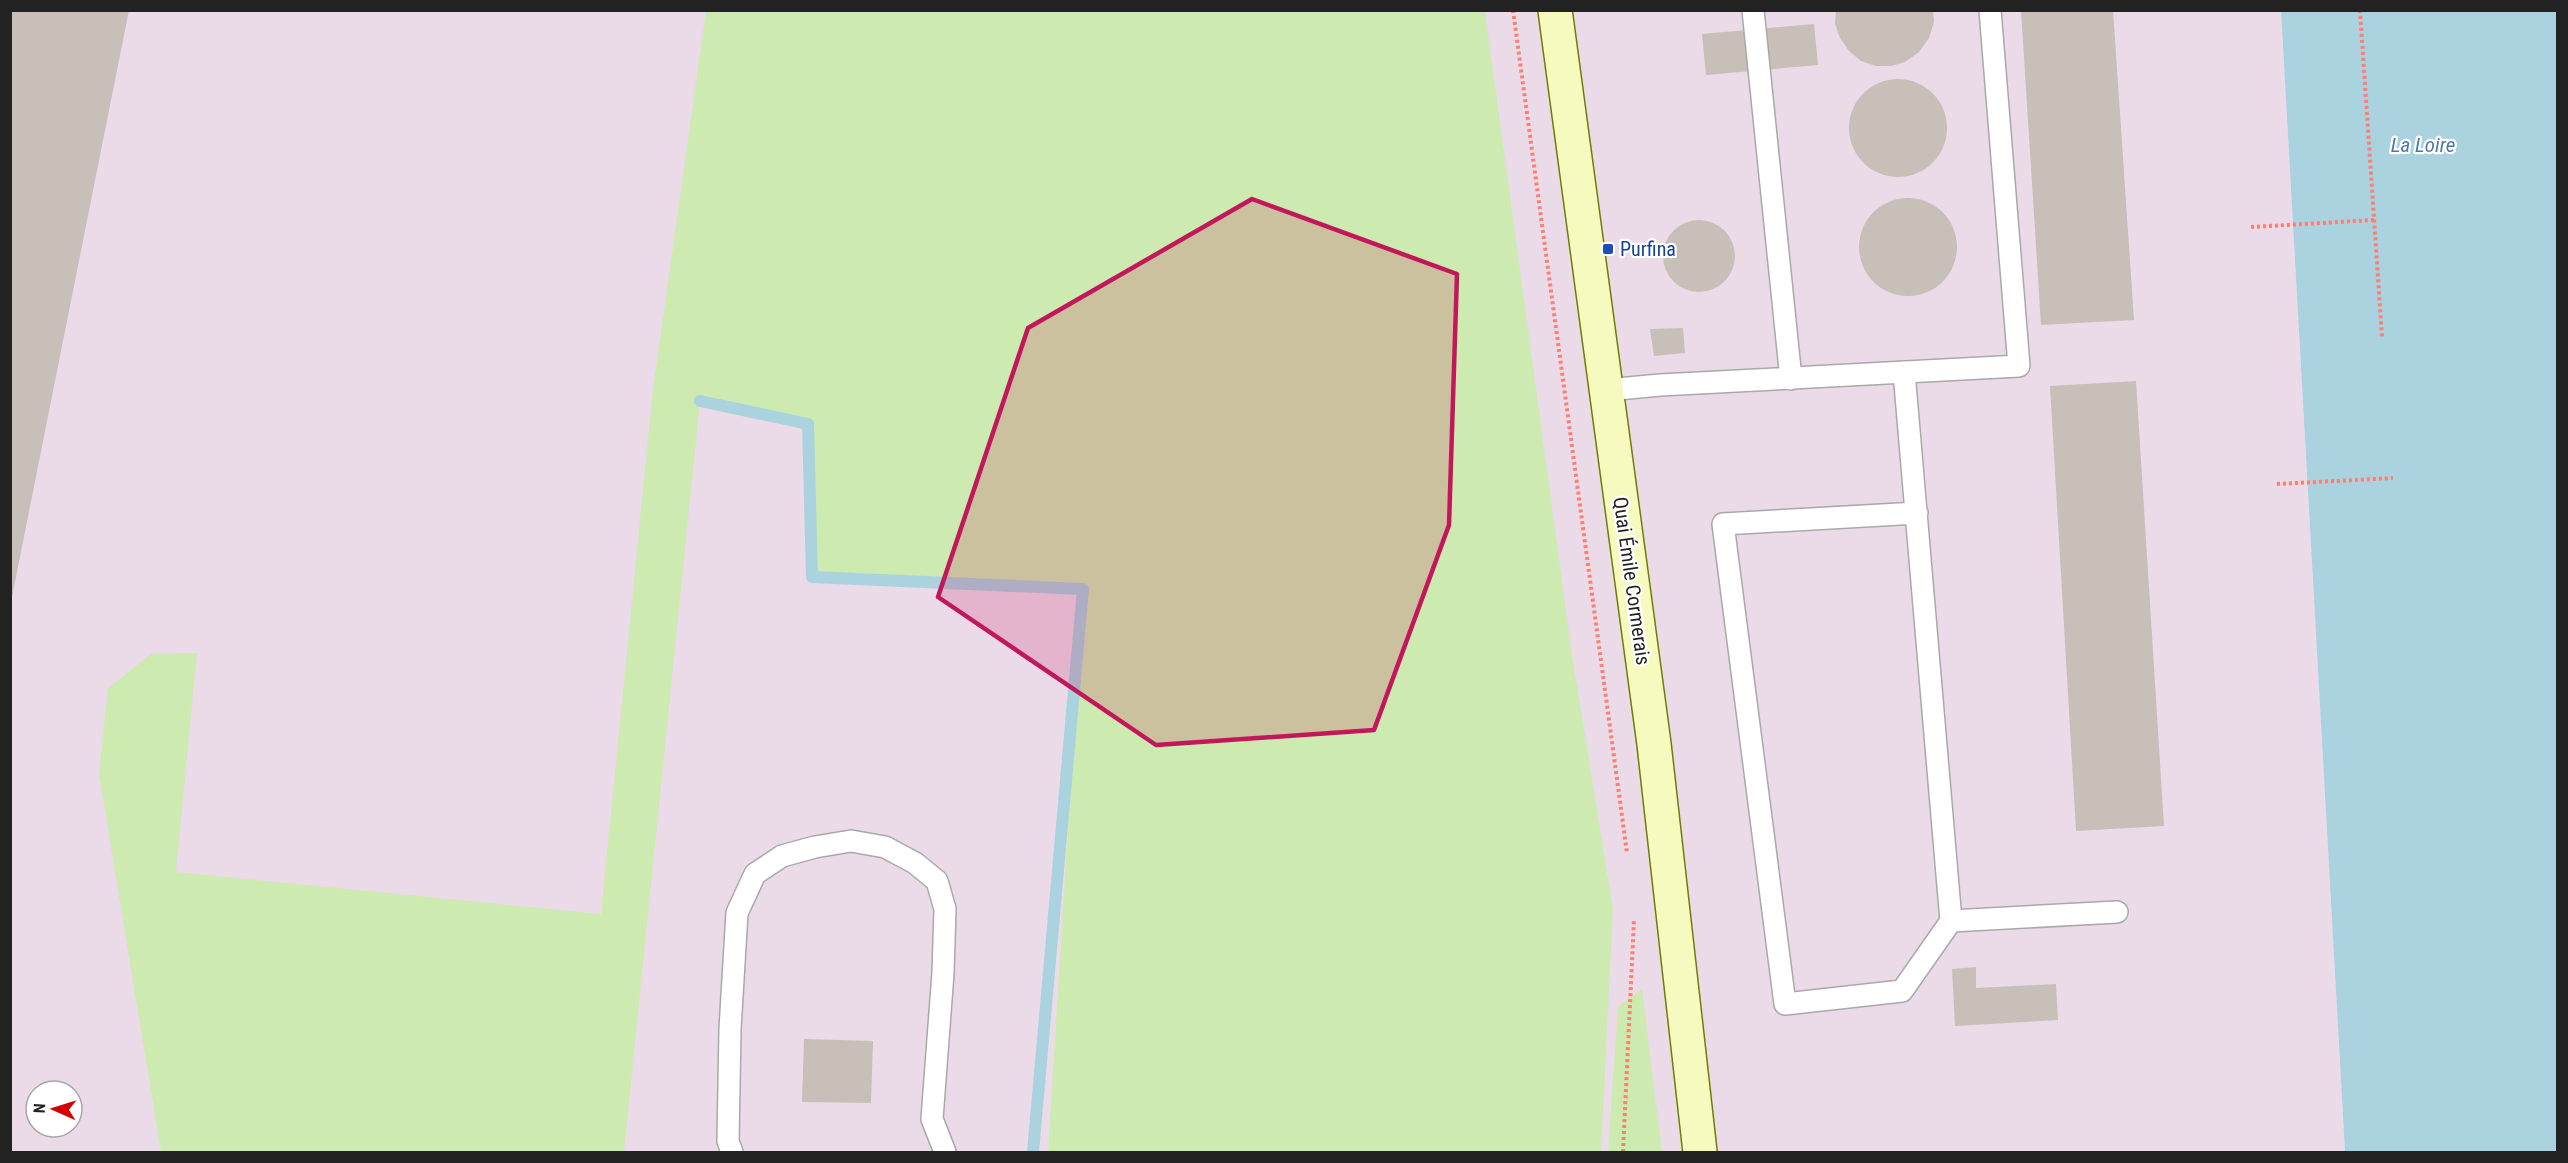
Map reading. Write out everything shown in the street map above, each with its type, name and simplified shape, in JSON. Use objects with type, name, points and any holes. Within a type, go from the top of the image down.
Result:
[{"type":"main road","name":"Quai Émile Cormerais","points":[[1555,10],[1654,744],[1700,1152]]},
{"type":"lane","points":[[1753,10],[1791,379]]},
{"type":"lane","points":[[1607,390],[2019,366],[1990,10]]},
{"type":"lane","points":[[1904,372],[1917,513],[1951,921],[1902,991],[1785,1004],[1723,524],[1917,513]]},
{"type":"lane","points":[[732,1152],[728,1142],[728,1119],[737,913],[755,874],[782,856],[851,841],[885,847],[915,863],[937,881],[945,909],[943,973],[932,1119],[945,1152]]},
{"type":"lane","points":[[1951,921],[2118,912]]},
{"type":"path","points":[[1513,10],[1627,859]]},
{"type":"path","points":[[2360,10],[2382,337]]},
{"type":"path","points":[[2251,227],[2374,220]]},
{"type":"path","points":[[2277,484],[2393,478]]},
{"type":"path","points":[[1623,1152],[1634,913]]},
{"type":"highlighted area","points":[[1252,199],[1457,274],[1449,525],[1374,730],[1156,745],[938,597],[1028,328]]},
{"type":"shaded area","points":[[10,11],[2281,11],[2345,1152],[11,1152]]},
{"type":"green space","points":[[706,11],[1485,11],[1572,655],[1613,909],[1601,1152],[1048,1152],[1083,589],[812,577],[808,425],[700,401],[624,1152],[161,1152],[99,774],[108,688],[151,654],[197,653],[176,872],[601,914],[653,389]]},
{"type":"green space","points":[[1642,989],[1662,1152],[1608,1152],[1618,1006]]},
{"type":"water","name":"La Loire","points":[[2281,11],[2557,11],[2557,1152],[2345,1152]]},
{"type":"building","points":[[10,10],[129,10],[12,597],[10,597]]},
{"type":"building","points":[[1836,10],[1933,10],[1934,22],[1929,38],[1919,52],[1905,62],[1891,66],[1876,66],[1861,61],[1849,51],[1840,38],[1835,24]]},
{"type":"building","points":[[2021,10],[2113,10],[2134,320],[2041,325]]},
{"type":"building","points":[[1814,24],[1818,65],[1706,75],[1702,34]]},
{"type":"building","points":[[1898,79],[1917,82],[1933,93],[1944,109],[1947,128],[1944,147],[1933,163],[1917,174],[1898,177],[1879,174],[1863,163],[1852,147],[1849,128],[1852,109],[1863,93],[1879,82]]},
{"type":"building","points":[[1898,198],[1918,198],[1943,212],[1954,228],[1957,247],[1954,266],[1943,282],[1918,296],[1898,296],[1881,288],[1867,274],[1859,257],[1859,237],[1867,220],[1881,206]]},
{"type":"building","points":[[1699,220],[1719,226],[1729,236],[1735,256],[1729,276],[1719,286],[1699,292],[1679,286],[1669,276],[1663,256],[1669,236],[1679,226]]},
{"type":"building","points":[[1683,328],[1685,353],[1654,356],[1650,329]]},
{"type":"building","points":[[2136,381],[2164,826],[2076,831],[2050,386]]},
{"type":"building","points":[[1976,967],[1976,988],[2056,984],[2058,1020],[1955,1026],[1952,969]]},
{"type":"building","points":[[804,1039],[873,1041],[871,1103],[802,1102]]},
{"type":"waterway","points":[[700,401],[808,424],[812,577],[1083,589],[1033,1152]]},
{"type":"place","name":"Purfina","points":[[1608,249]]}]
